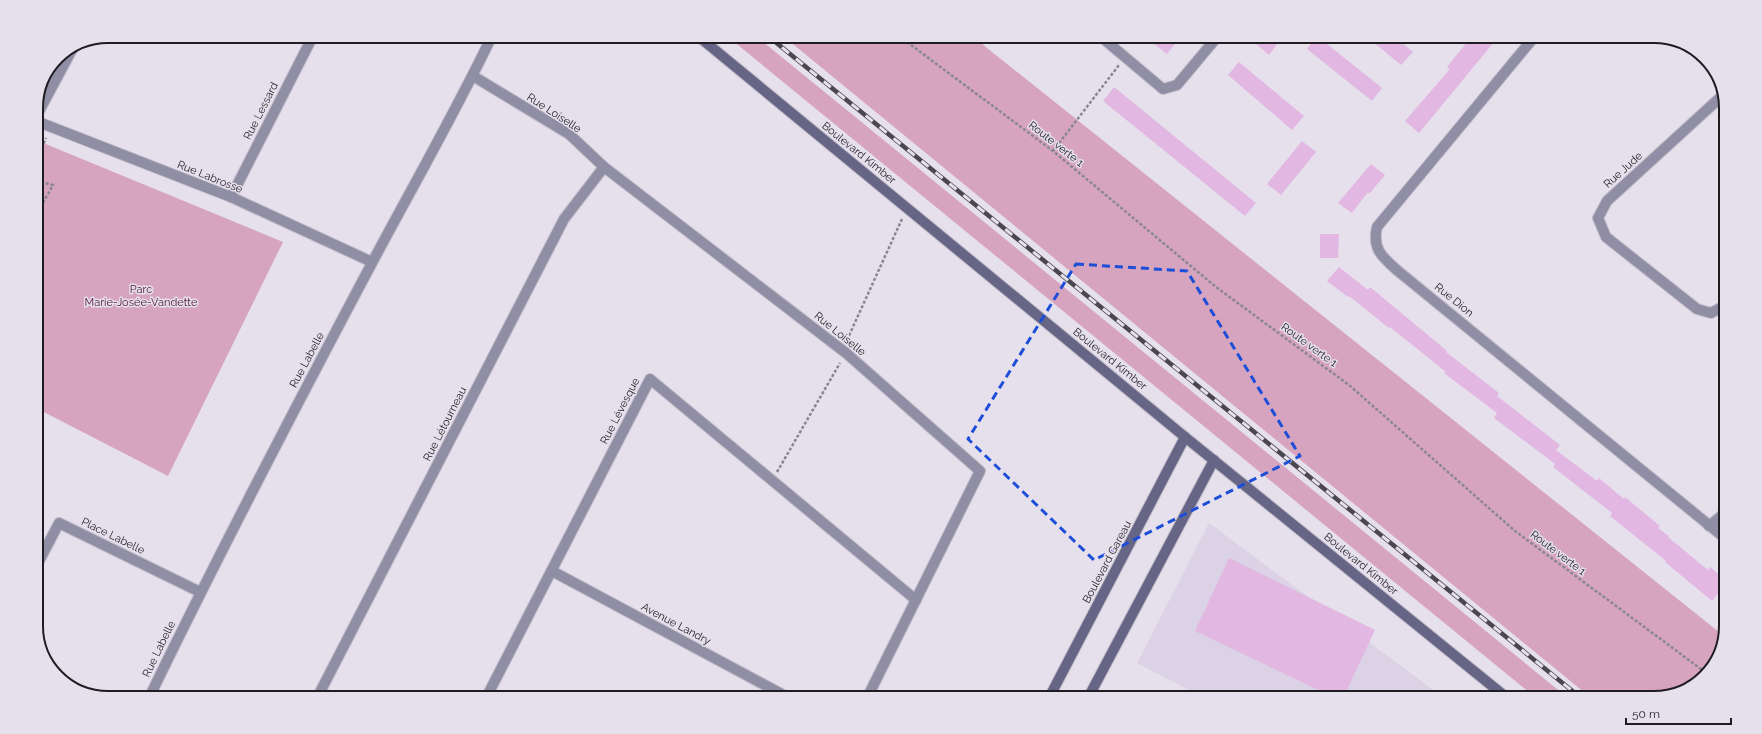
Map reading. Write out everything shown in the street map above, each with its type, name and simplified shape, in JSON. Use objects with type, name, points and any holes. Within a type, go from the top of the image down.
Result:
[{"type":"street","name":"Rue Lessard","points":[[231,197],[309,43]]},
{"type":"street","name":"Rue Labelle","points":[[152,691],[200,592],[372,262],[473,76],[489,43]]},
{"type":"street","name":"Boulevard Kimber","points":[[707,43],[1185,437],[1498,691]]},
{"type":"street","points":[[1109,43],[1163,89],[1177,86],[1212,43]]},
{"type":"street","name":"Rue Dion","points":[[1529,43],[1377,227],[1375,238],[1377,249],[1398,271],[1719,534]]},
{"type":"street","points":[[43,104],[68,57]]},
{"type":"street","name":"Rue Loiselle","points":[[473,76],[569,134],[604,167],[844,351],[980,472],[871,691]]},
{"type":"street","name":"Rue Jude","points":[[1718,99],[1608,200],[1598,218],[1606,237],[1697,309],[1711,313],[1719,309]]},
{"type":"street","name":"Rue Labrosse","points":[[43,125],[231,197],[372,262]]},
{"type":"street","name":"Rue Létourneau","points":[[321,691],[564,219],[604,167]]},
{"type":"street","name":"Rue Lévesque","points":[[490,691],[650,378],[916,600]]},
{"type":"street","name":"Boulevard Gareau","points":[[1053,691],[1185,437]]},
{"type":"street","points":[[1092,691],[1214,460]]},
{"type":"street","points":[[1709,526],[1719,518]]},
{"type":"street","name":"Place Labelle","points":[[43,554],[59,523],[200,592]]},
{"type":"street","name":"Avenue Landry","points":[[552,571],[776,691]]},
{"type":"path","name":"Route verte 1","points":[[908,43],[1053,151],[1216,287],[1349,385],[1515,531],[1702,670]]},
{"type":"path","points":[[1053,151],[1125,56]]},
{"type":"path","points":[[43,145],[46,138]]},
{"type":"path","points":[[43,183],[53,185],[43,203]]},
{"type":"path","points":[[772,481],[844,351],[907,208]]},
{"type":"highlighted area","points":[[1076,264],[1187,271],[1300,456],[1094,560],[968,439]]},
{"type":"shaded area","points":[[1209,523],[1435,691],[1191,691],[1137,663]]},
{"type":"green space","points":[[736,43],[765,43],[1559,691],[1527,691]]},
{"type":"green space","points":[[792,43],[981,43],[1719,632],[1718,639],[1710,659],[1697,675],[1683,684],[1671,689],[1654,691],[1582,691]]},
{"type":"green space","name":"Parc Marie-Josée-Vandette","points":[[43,143],[283,242],[168,476],[43,412]]},
{"type":"building","points":[[1153,43],[1176,43],[1167,54]]},
{"type":"building","points":[[1257,43],[1278,43],[1269,55],[1256,44]]},
{"type":"building","points":[[1312,43],[1326,43],[1382,88],[1372,101],[1307,49]]},
{"type":"building","points":[[1374,43],[1402,43],[1413,52],[1401,65]]},
{"type":"building","points":[[1466,43],[1493,43],[1419,133],[1405,121],[1450,69],[1447,67]]},
{"type":"building","points":[[1239,62],[1304,116],[1292,130],[1228,75]]},
{"type":"building","points":[[1114,87],[1256,203],[1245,216],[1103,101]]},
{"type":"building","points":[[1302,141],[1316,152],[1281,195],[1267,184]]},
{"type":"building","points":[[1371,164],[1385,175],[1369,194],[1368,192],[1352,213],[1338,203]]},
{"type":"building","points":[[1320,234],[1339,234],[1338,258],[1320,258]]},
{"type":"building","points":[[1339,267],[1368,290],[1370,287],[1447,351],[1446,352],[1499,393],[1497,396],[1560,445],[1556,450],[1597,481],[1599,478],[1624,499],[1625,497],[1660,526],[1658,528],[1669,536],[1668,537],[1708,570],[1710,567],[1719,574],[1719,592],[1712,601],[1665,562],[1666,561],[1610,516],[1612,513],[1553,467],[1555,464],[1494,418],[1497,413],[1444,373],[1446,372],[1390,327],[1389,328],[1349,296],[1348,297],[1327,281]]},
{"type":"building","points":[[1229,558],[1375,630],[1346,691],[1320,691],[1195,631]]},
{"type":"railway","points":[[777,43],[1572,691]]}]
